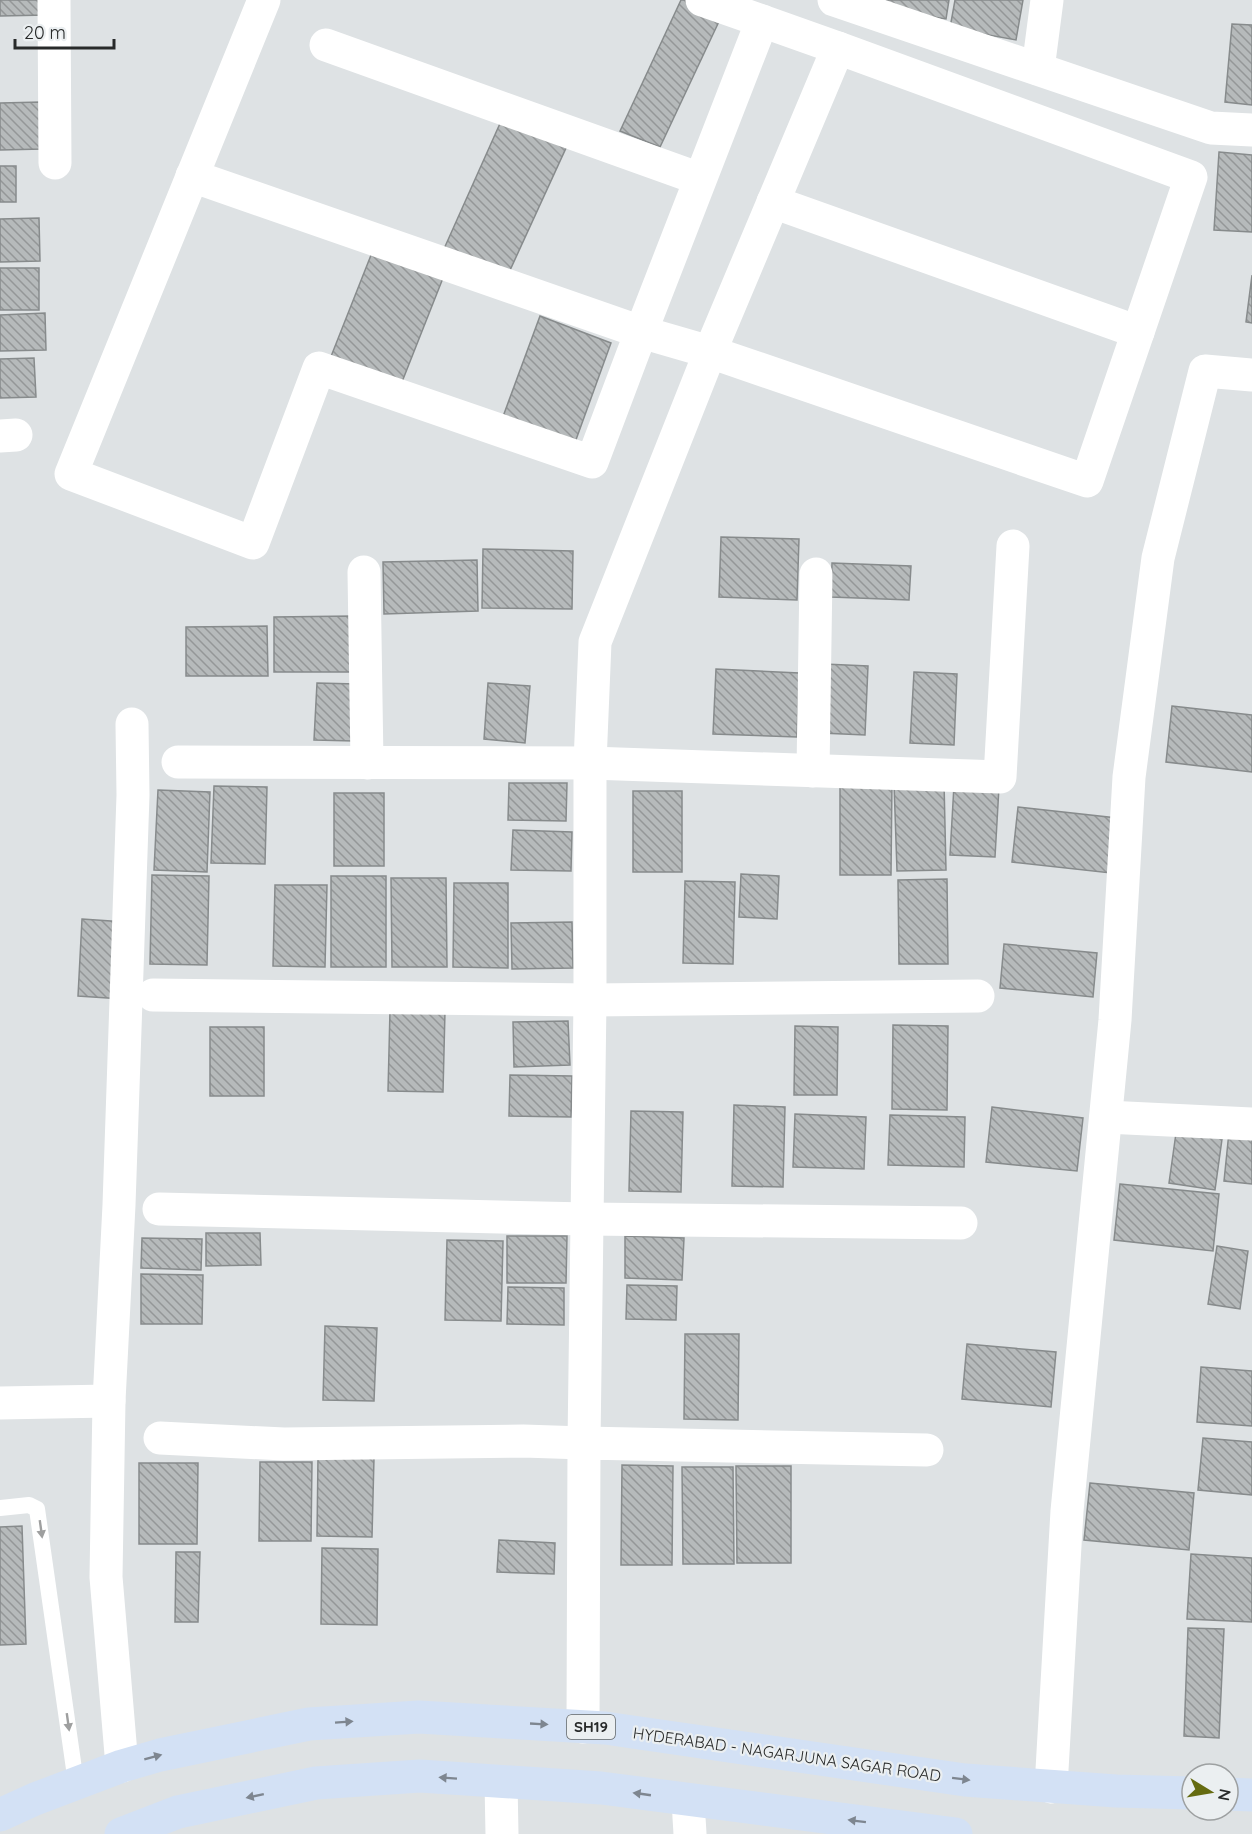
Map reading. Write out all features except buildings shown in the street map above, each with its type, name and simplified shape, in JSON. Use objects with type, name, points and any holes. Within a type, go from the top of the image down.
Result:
[{"type":"main road","name":"HYDERABAD - NAGARJUNA SAGAR ROAD","points":[[0,1815],[76,1783],[160,1755],[309,1724],[419,1717],[605,1728],[965,1780],[1051,1787],[1180,1792]]},
{"type":"main road","points":[[121,1834],[178,1812],[316,1783],[420,1776],[601,1788],[956,1834]]},
{"type":"street","points":[[54,0],[55,163]]},
{"type":"street","points":[[264,0],[71,474],[253,543],[319,368],[592,462],[762,21]]},
{"type":"street","points":[[192,176],[641,332],[710,352],[1087,481],[1191,177],[702,0]]},
{"type":"street","points":[[1038,69],[1047,0]]},
{"type":"street","points":[[844,2],[1211,128],[1252,130]]},
{"type":"street","points":[[326,45],[700,179]]},
{"type":"street","points":[[582,1726],[590,1000],[590,763],[595,642],[710,352],[838,48]]},
{"type":"street","points":[[773,202],[1138,332]]},
{"type":"street","points":[[1051,1787],[1072,1448],[1115,1020],[1129,777],[1158,558],[1205,371],[1252,375]]},
{"type":"street","points":[[178,762],[590,763],[1000,777],[1013,546]]},
{"type":"street","points":[[364,572],[367,763]]},
{"type":"street","points":[[813,771],[816,574]]},
{"type":"street","points":[[122,1766],[106,1577],[108,1401],[119,1205],[126,1014],[133,795],[132,724]]},
{"type":"street","points":[[153,995],[590,1000],[978,996]]},
{"type":"street","points":[[1106,1117],[1252,1124]]},
{"type":"street","points":[[159,1209],[587,1219],[961,1223]]},
{"type":"street","points":[[0,1403],[108,1401]]},
{"type":"street","points":[[160,1438],[284,1444],[524,1441],[927,1450]]},
{"type":"street","points":[[501,1782],[502,1834]]},
{"type":"street","points":[[688,1800],[690,1834]]},
{"type":"lane","points":[[0,1508],[29,1505],[37,1509],[76,1783]]}]
